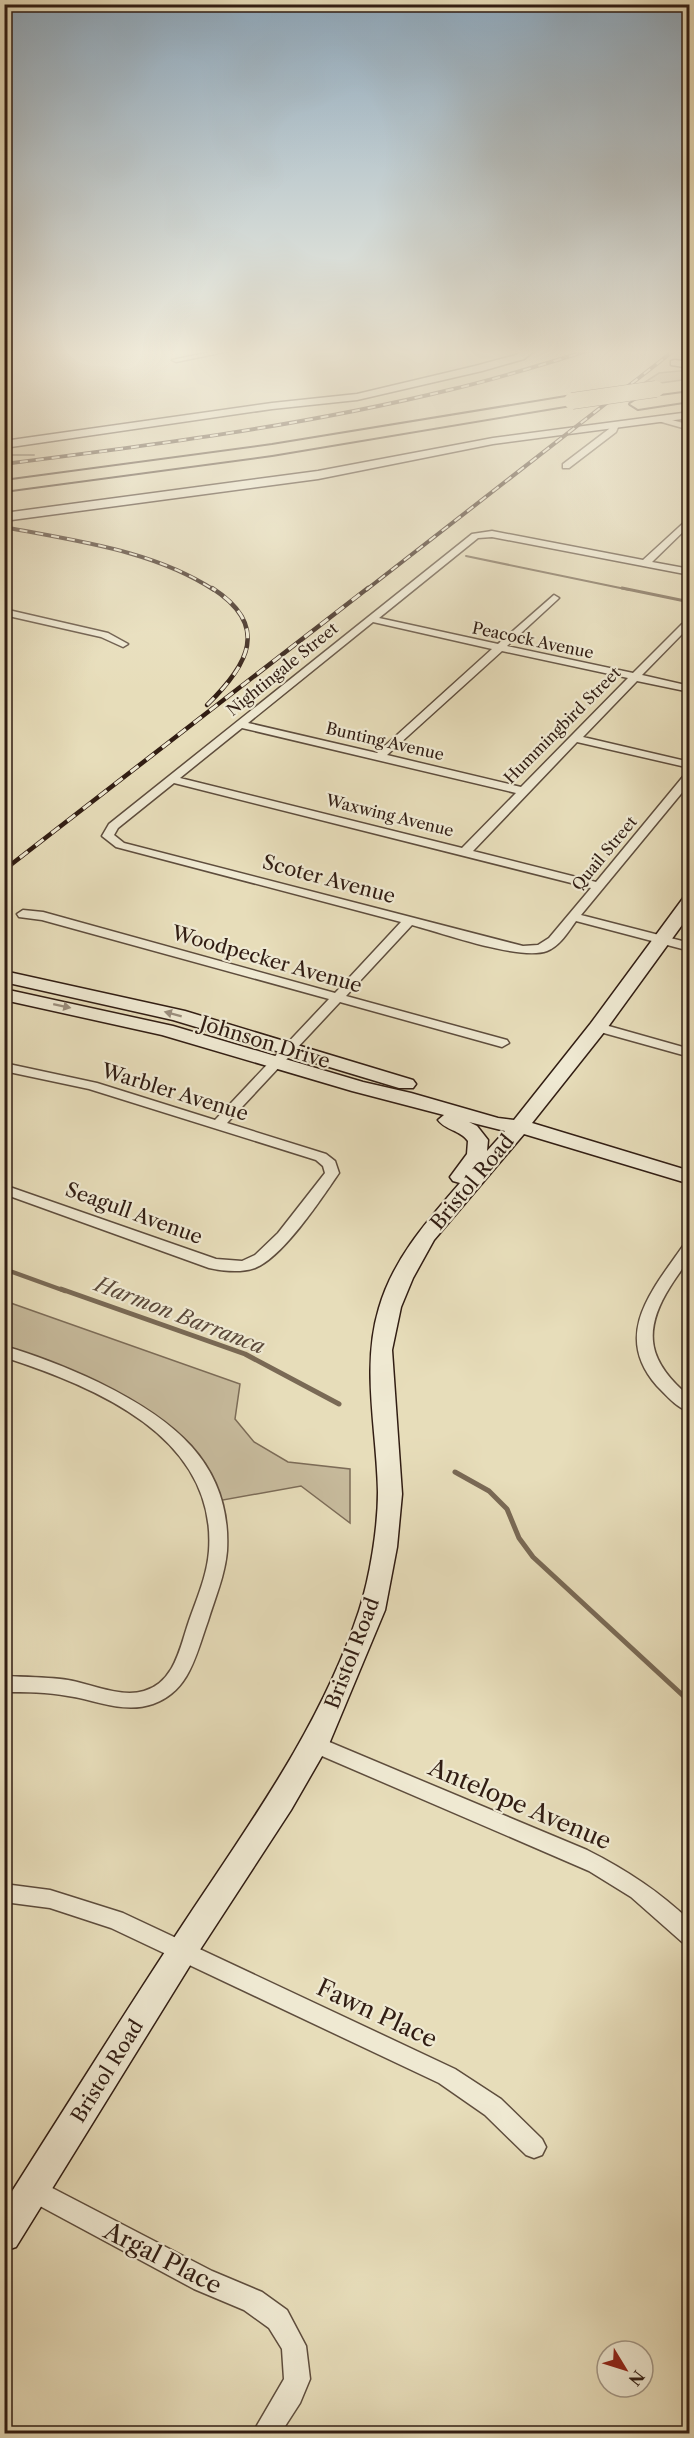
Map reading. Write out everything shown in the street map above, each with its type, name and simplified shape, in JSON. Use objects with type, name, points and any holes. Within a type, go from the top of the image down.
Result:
[{"type":"highway","points":[[4,486],[177,463]]},
{"type":"highway","points":[[4,499],[272,463]]},
{"type":"street","points":[[4,517],[318,475],[381,463]]},
{"type":"street","points":[[566,466],[570,463]]},
{"type":"street","points":[[645,563],[690,520]]},
{"type":"street","name":"Nightingale Street","points":[[108,836],[113,826],[475,536],[483,533],[645,563]]},
{"type":"street","points":[[645,563],[690,572]]},
{"type":"street","points":[[380,756],[554,598]]},
{"type":"street","points":[[4,612],[104,635],[123,644]]},
{"type":"street","name":"Peacock Avenue","points":[[371,619],[690,689]]},
{"type":"street","name":"Hummingbird Street","points":[[466,851],[685,626]]},
{"type":"street","name":"Bunting Avenue","points":[[240,724],[523,791]]},
{"type":"street","points":[[574,738],[690,765]]},
{"type":"street","name":"Quail Street","points":[[543,948],[556,941],[573,916],[690,775]]},
{"type":"street","name":"Waxwing Avenue","points":[[172,779],[598,886]]},
{"type":"street","name":"Scoter Avenue","points":[[108,836],[120,845],[520,949],[543,948]]},
{"type":"street","name":"Bristol Road","points":[[4,2235],[183,1950],[281,1802],[315,1744],[372,1610],[385,1547],[390,1494],[381,1350],[390,1307],[402,1278],[425,1237],[520,1126],[598,1027],[690,901]]},
{"type":"street","name":"Woodpecker Avenue","points":[[23,914],[43,916],[502,1043]]},
{"type":"street","points":[[573,916],[690,947]]},
{"type":"street","points":[[218,1125],[410,920]]},
{"type":"street","name":"Johnson Drive","points":[[4,976],[154,1009],[283,1056],[359,1087],[404,1096],[497,1124],[520,1126],[690,1178]]},
{"type":"street","name":"Johnson Drive","points":[[4,994],[283,1056],[504,1114],[520,1126]]},
{"type":"street","points":[[598,1027],[690,1053]]},
{"type":"street","name":"Warbler Avenue","points":[[4,1067],[92,1086],[321,1157],[330,1164],[332,1173],[318,1191],[268,1253],[251,1264]]},
{"type":"street","points":[[359,1087],[460,1125],[476,1135],[479,1146],[477,1154],[441,1202],[425,1237]]},
{"type":"street","name":"Seagull Avenue","points":[[4,1189],[214,1264],[238,1266],[251,1264]]},
{"type":"street","points":[[690,1246],[646,1316],[643,1341],[649,1360],[659,1377],[690,1406]]},
{"type":"street","points":[[4,1351],[60,1371],[138,1410],[162,1425],[183,1447],[203,1477],[217,1522],[218,1545],[215,1572],[180,1674],[167,1688],[148,1698],[123,1700],[55,1687],[4,1684]]},
{"type":"street","name":"Antelope Avenue","points":[[315,1744],[598,1865],[633,1885],[690,1935]]},
{"type":"street","name":"Fawn Place","points":[[4,1893],[35,1896],[80,1907],[116,1920],[447,2076],[493,2107],[534,2147]]},
{"type":"street","name":"Argal Place","points":[[33,2190],[203,2280],[254,2301],[278,2319],[294,2346],[297,2379],[291,2394],[265,2433]]},
{"type":"shaded area","points":[[5,1301],[240,1384],[235,1419],[254,1442],[288,1462],[350,1469],[350,1523],[301,1486],[212,1502],[203,1477],[138,1410],[5,1351]]},
{"type":"waterway","points":[[466,556],[630,590]]},
{"type":"waterway","points":[[622,588],[690,602]]},
{"type":"waterway","name":"Harmon Barranca","points":[[4,1269],[65,1291]]},
{"type":"waterway","name":"Harmon Barranca","points":[[61,1289],[245,1354],[339,1404]]},
{"type":"waterway","name":"Harmon Barranca","points":[[455,1472],[489,1491],[507,1509],[519,1538],[533,1557],[690,1702]]},
{"type":"railway","points":[[4,464],[13,463]]},
{"type":"railway","points":[[366,590],[530,463]]},
{"type":"railway","points":[[4,527],[139,556],[190,576],[214,590]]},
{"type":"railway","points":[[207,705],[233,675],[247,646],[247,631],[242,617],[230,602],[212,588]]},
{"type":"railway","points":[[4,870],[368,588]]}]
